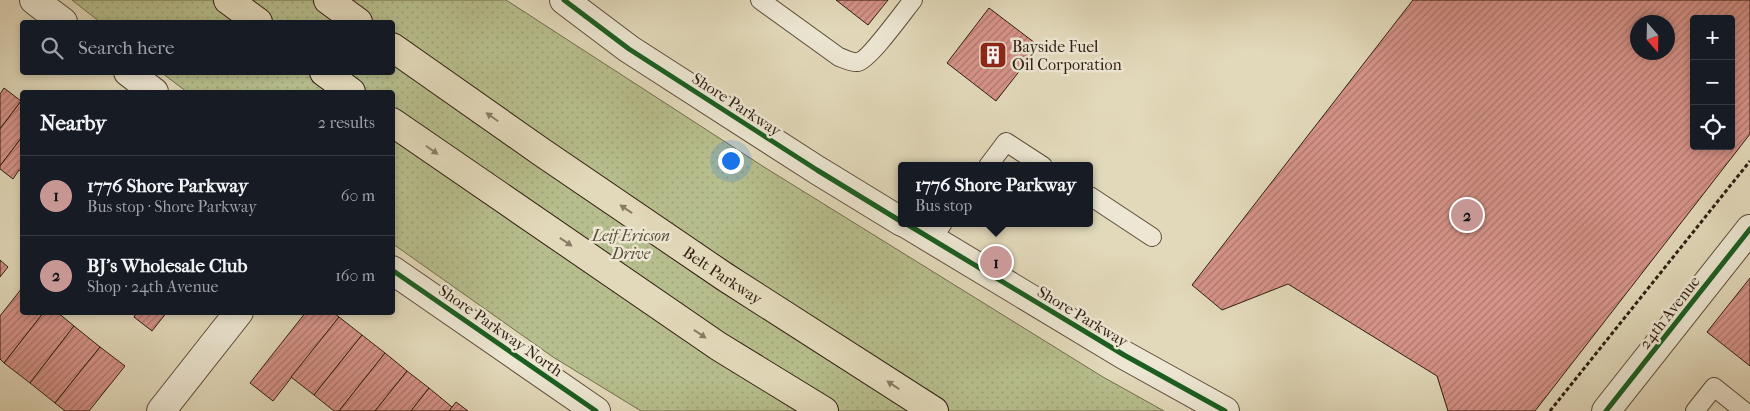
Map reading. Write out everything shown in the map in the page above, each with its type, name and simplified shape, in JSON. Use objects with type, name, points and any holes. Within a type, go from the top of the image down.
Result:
[{"type":"highway","points":[[228,0],[255,20]]},
{"type":"highway","points":[[328,0],[355,20]]},
{"type":"highway","name":"Belt Parkway","points":[[395,49],[725,277],[934,411]]},
{"type":"highway","points":[[328,75],[348,90]]},
{"type":"highway","points":[[395,124],[718,346],[824,411]]},
{"type":"street","points":[[34,0],[60,20]]},
{"type":"street","name":"Shore Parkway","points":[[564,0],[629,49],[898,220]]},
{"type":"street","points":[[132,75],[151,90]]},
{"type":"street","name":"Shore Parkway","points":[[920,227],[937,231],[1124,355],[1225,411]]},
{"type":"street","name":"24th Avenue","points":[[1606,411],[1750,229]]},
{"type":"street","name":"Shore Parkway North","points":[[395,272],[596,411]]},
{"type":"street","points":[[161,411],[237,315]]},
{"type":"lane","points":[[760,0],[839,57],[860,62],[870,55],[913,0]]},
{"type":"lane","points":[[991,162],[1006,142],[1037,162]]},
{"type":"lane","points":[[1093,198],[1152,237]]},
{"type":"lane","points":[[1695,411],[1714,387],[1744,411]]},
{"type":"path","points":[[1550,411],[1750,161]]},
{"type":"green space","name":"Leif Ericson Drive","points":[[72,0],[506,0],[764,167],[1103,377],[1164,411],[641,411],[553,357],[395,245],[395,90],[184,90],[165,75],[395,75],[395,20],[97,20]]},
{"type":"building","points":[[836,0],[888,0],[868,25]]},
{"type":"building","points":[[1413,0],[1750,0],[1750,134],[1535,411],[1448,411],[1437,376],[1288,284],[1222,310],[1192,285]]},
{"type":"building","name":"Bayside Fuel Oil Corporation","points":[[989,8],[1039,46],[996,101],[947,63]]},
{"type":"building","points":[[4,88],[20,100],[20,102],[0,129],[0,94]]},
{"type":"building","points":[[20,102],[20,140],[0,166],[0,129]]},
{"type":"building","points":[[20,140],[20,171],[13,179],[0,169],[0,166]]},
{"type":"building","points":[[0,260],[8,267],[0,277]]},
{"type":"building","points":[[1750,278],[1750,366],[1707,332]]},
{"type":"building","points":[[20,291],[20,315],[42,315],[4,363],[0,359],[0,316]]},
{"type":"building","points":[[42,315],[61,315],[74,326],[30,383],[4,363]]},
{"type":"building","points":[[135,315],[165,315],[152,331],[134,317]]},
{"type":"building","points":[[304,315],[337,315],[339,317],[273,401],[250,383]]},
{"type":"building","points":[[339,317],[362,335],[314,395],[291,377]]},
{"type":"building","points":[[74,326],[100,347],[55,403],[30,383]]},
{"type":"building","points":[[362,335],[385,353],[339,411],[334,411],[314,395]]},
{"type":"building","points":[[100,347],[125,366],[89,411],[65,411],[55,403]]},
{"type":"building","points":[[385,353],[407,371],[375,411],[339,411]]},
{"type":"building","points":[[407,371],[429,388],[411,411],[375,411]]},
{"type":"building","points":[[429,388],[452,407],[449,411],[411,411]]},
{"type":"building","points":[[456,402],[468,411],[449,411]]},
{"type":"cycle path","points":[[564,0],[629,49],[817,170],[898,220]]},
{"type":"cycle path","points":[[912,227],[1124,355],[1225,411]]},
{"type":"cycle path","points":[[1606,411],[1750,229]]},
{"type":"cycle path","points":[[395,272],[596,411]]},
{"type":"place","name":"Bayside Fuel Oil Corporation","points":[[993,55]]},
{"type":"place","name":"BJ's Wholesale Club","points":[[1467,215]]},
{"type":"place","name":"1776 Shore Parkway","points":[[996,262]]}]
